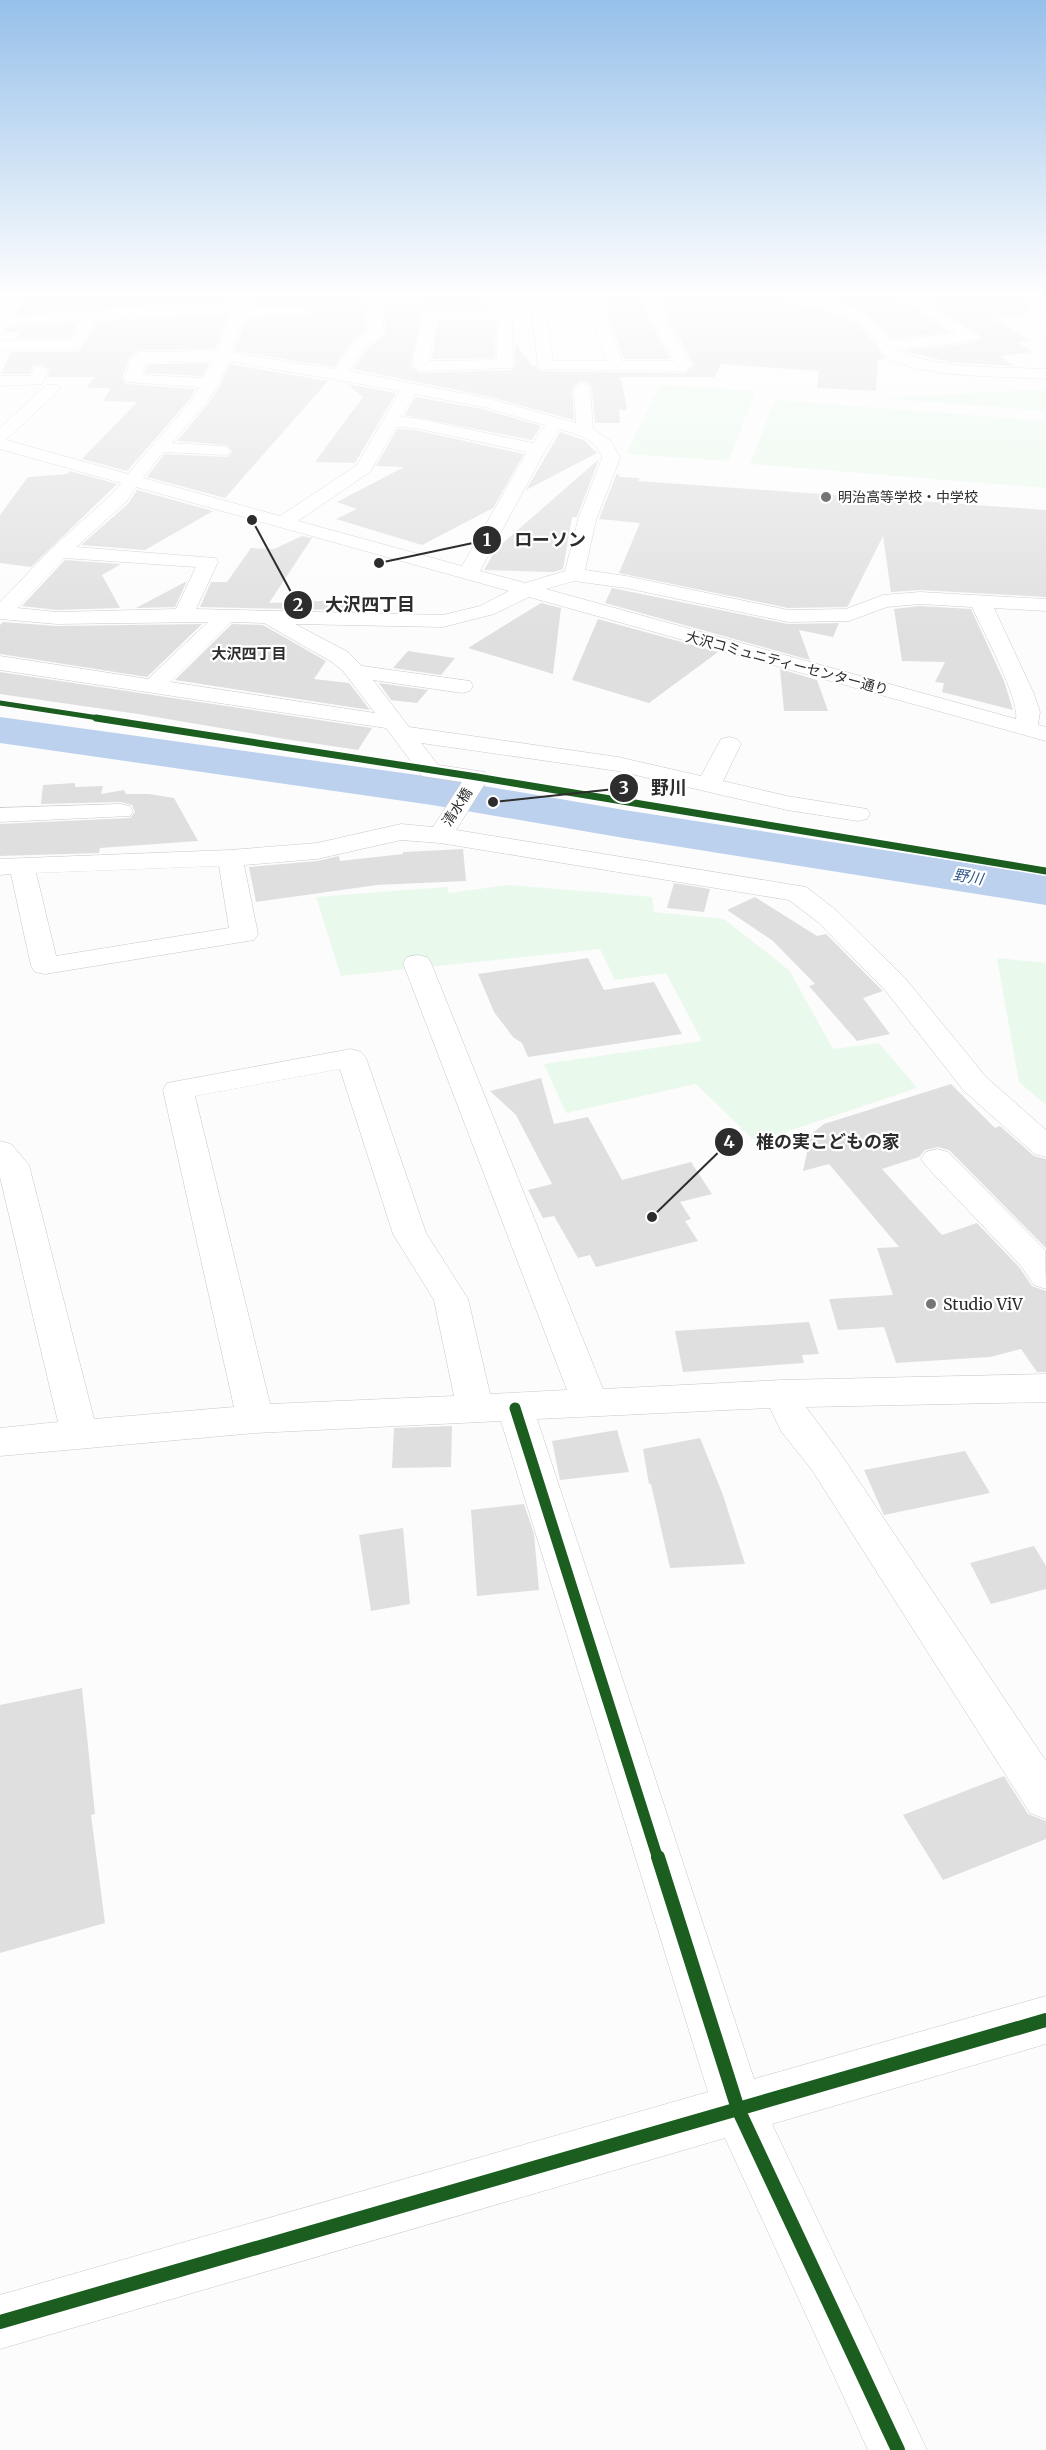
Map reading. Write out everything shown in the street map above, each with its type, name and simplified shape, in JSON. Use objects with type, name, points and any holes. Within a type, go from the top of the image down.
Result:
[{"type":"street","points":[[2,445],[32,410]]},
{"type":"street","points":[[1,613],[59,552],[119,498],[148,459],[192,410]]},
{"type":"street","points":[[282,523],[364,468],[397,410]]},
{"type":"street","points":[[511,410],[585,431],[599,438],[608,448],[611,458],[587,520],[574,575]]},
{"type":"street","points":[[584,410],[585,431]]},
{"type":"street","points":[[390,422],[415,423],[537,449]]},
{"type":"street","points":[[468,574],[537,449],[555,423]]},
{"type":"street","name":"大沢コミュニティーセンター通り","points":[[2,445],[1036,731]]},
{"type":"street","points":[[160,447],[222,451]]},
{"type":"street","points":[[59,552],[208,562],[183,615]]},
{"type":"street","points":[[1,613],[57,618],[183,615],[443,621],[487,610],[542,583],[574,575],[626,582],[788,616],[849,615],[883,602],[920,598],[1046,605]]},
{"type":"street","points":[[980,601],[1023,694],[1036,731]]},
{"type":"street","points":[[153,686],[226,616]]},
{"type":"street","points":[[265,616],[340,657],[354,671],[396,728]]},
{"type":"street","points":[[0,663],[153,686],[618,764],[787,803],[858,814]]},
{"type":"street","points":[[354,671],[462,686]]},
{"type":"street","name":"清水橋","points":[[396,728],[430,771],[477,777],[440,834]]},
{"type":"street","points":[[709,785],[729,744]]},
{"type":"street","points":[[0,815],[122,811]]},
{"type":"street","points":[[230,858],[244,934],[45,966],[11,867],[230,858],[317,851],[400,832],[440,834],[797,893],[827,916],[895,984],[975,1084],[1046,1147]]},
{"type":"street","points":[[417,963],[590,1403]]},
{"type":"street","points":[[255,1419],[178,1090],[351,1058],[410,1234],[450,1299],[495,1408],[738,2109],[898,2450]]},
{"type":"street","points":[[0,1151],[13,1165],[80,1436]]},
{"type":"street","points":[[938,1159],[1033,1258],[1046,1277]]},
{"type":"street","points":[[0,1442],[255,1419],[783,1394],[1046,1388]]},
{"type":"street","points":[[783,1394],[794,1421],[825,1460],[1046,1798]]},
{"type":"street","points":[[0,2322],[1046,2020]]},
{"type":"green space","points":[[648,410],[748,410],[729,461],[626,454]]},
{"type":"green space","points":[[771,410],[908,410],[1046,421],[1046,488],[750,464]]},
{"type":"green space","points":[[509,885],[652,897],[654,912],[724,919],[789,970],[833,1049],[879,1043],[917,1088],[756,1142],[696,1084],[566,1113],[544,1064],[702,1041],[666,973],[615,980],[600,949],[341,976],[316,897],[447,887],[449,893]]},
{"type":"green space","points":[[997,958],[1046,963],[1046,1105],[1019,1082]]},
{"type":"building","points":[[129,410],[180,410],[127,471],[82,459]]},
{"type":"building","points":[[203,410],[302,410],[225,498],[147,477],[164,454],[227,457],[232,452],[227,445],[177,441]]},
{"type":"building","points":[[353,410],[386,410],[355,463],[315,462]]},
{"type":"building","points":[[408,410],[488,410],[541,426],[532,440],[405,415]]},
{"type":"building","points":[[539,410],[573,410],[574,420]]},
{"type":"building","points":[[594,410],[619,410],[620,423],[595,423]]},
{"type":"building","points":[[397,429],[415,430],[524,454],[493,508],[422,545],[336,519],[357,509],[337,502],[404,467],[376,466]]},
{"type":"building","points":[[560,432],[584,440],[597,453],[526,490]]},
{"type":"building","points":[[599,459],[577,517],[572,517],[563,569],[554,572],[484,570],[496,549]]},
{"type":"building","points":[[70,471],[117,484],[31,567],[0,563],[0,515],[28,477],[67,474]]},
{"type":"building","points":[[617,473],[620,477],[640,478],[638,481],[1046,510],[1046,597],[920,590],[891,592],[883,536],[846,607],[788,608],[619,573],[640,523],[599,519]]},
{"type":"building","points":[[137,490],[213,511],[145,550],[81,545],[128,504]]},
{"type":"building","points":[[302,536],[312,538],[269,603],[348,600],[342,610],[200,607],[211,582],[227,582],[251,548],[274,549]]},
{"type":"building","points":[[65,560],[121,564],[102,575],[120,608],[57,610],[22,606]]},
{"type":"building","points":[[187,581],[175,607],[136,608]]},
{"type":"building","points":[[612,588],[788,624],[839,623],[833,637],[799,630],[810,660],[605,603]]},
{"type":"building","points":[[541,603],[561,608],[553,674],[468,648]]},
{"type":"building","points":[[920,606],[971,609],[1004,681],[1013,710],[942,692],[944,683],[935,682],[945,662],[902,661],[894,609]]},
{"type":"building","points":[[598,619],[718,652],[649,703],[572,680]]},
{"type":"building","points":[[3,622],[57,626],[202,624],[147,677],[0,654],[0,625]]},
{"type":"building","points":[[232,624],[263,625],[326,661],[314,679],[349,683],[370,710],[175,680]]},
{"type":"building","points":[[408,651],[455,658],[441,675],[393,668]]},
{"type":"building","points":[[780,669],[817,680],[828,711],[784,711]]},
{"type":"building","points":[[0,672],[372,728],[358,750],[0,694]]},
{"type":"building","points":[[379,683],[428,690],[417,703],[391,700]]},
{"type":"building","points":[[75,783],[75,787],[103,786],[101,794],[124,790],[126,794],[149,794],[174,798],[198,841],[100,848],[99,853],[0,856],[0,824],[130,818],[135,812],[132,805],[121,802],[41,804],[43,785]]},
{"type":"building","points":[[463,849],[466,881],[377,885],[256,902],[249,867],[317,861],[339,856],[340,861],[403,854],[403,852]]},
{"type":"building","points":[[674,883],[710,889],[704,912],[667,908]]},
{"type":"building","points":[[755,897],[817,936],[826,934],[883,991],[863,998],[890,1034],[857,1041],[809,986],[815,984],[773,941],[727,910]]},
{"type":"building","points":[[588,958],[604,990],[654,982],[682,1034],[528,1057],[522,1043],[513,1037],[494,1012],[478,974]]},
{"type":"building","points":[[541,1078],[554,1124],[588,1117],[622,1180],[691,1162],[712,1194],[680,1202],[691,1219],[685,1221],[698,1241],[596,1267],[590,1255],[578,1258],[554,1216],[543,1218],[528,1190],[552,1184],[516,1115],[490,1091]]},
{"type":"building","points":[[951,1084],[995,1128],[1000,1126],[1034,1156],[1046,1159],[1046,1248],[949,1150],[938,1147],[925,1150],[919,1157],[882,1169],[942,1235],[977,1223],[1019,1267],[1032,1286],[1046,1291],[1046,1372],[1037,1372],[1021,1349],[990,1357],[896,1363],[884,1327],[838,1330],[829,1299],[893,1295],[877,1248],[899,1247],[829,1164],[803,1171],[811,1134],[824,1124]]},
{"type":"building","points":[[809,1322],[819,1354],[802,1355],[804,1363],[683,1372],[675,1331]]},
{"type":"building","points":[[452,1426],[451,1467],[392,1468],[394,1428]]},
{"type":"building","points":[[617,1430],[629,1472],[560,1480],[552,1441]]},
{"type":"building","points":[[700,1438],[723,1495],[745,1564],[670,1568],[651,1484],[649,1484],[643,1449]]},
{"type":"building","points":[[965,1451],[990,1493],[884,1515],[864,1470]]},
{"type":"building","points":[[524,1504],[534,1534],[539,1590],[477,1596],[471,1510]]},
{"type":"building","points":[[403,1528],[410,1604],[371,1611],[359,1535]]},
{"type":"building","points":[[1034,1546],[1046,1566],[1046,1589],[991,1604],[970,1563]]},
{"type":"building","points":[[82,1688],[95,1814],[91,1815],[105,1923],[0,1953],[0,1705]]},
{"type":"building","points":[[1004,1776],[1028,1814],[1046,1821],[1046,1839],[943,1880],[903,1815]]},
{"type":"waterway","name":"野川","points":[[0,730],[432,791],[624,824],[1046,890]]},
{"type":"cycle path","points":[[0,703],[477,777],[1046,871]]},
{"type":"cycle path","points":[[515,1408],[738,2109],[898,2450]]},
{"type":"cycle path","points":[[0,2322],[1046,2020]]},
{"type":"place","name":"明治高等学校・中学校","points":[[826,497]]},
{"type":"place","name":"大沢四丁目","points":[[252,520]]},
{"type":"place","name":"ローソン","points":[[379,563]]},
{"type":"place","name":"野川","points":[[493,802]]},
{"type":"place","name":"椎の実こどもの家","points":[[652,1217]]},
{"type":"place","name":"Studio ViV","points":[[931,1304]]},
{"type":"district","name":"大沢四丁目","points":[[249,654]]}]
